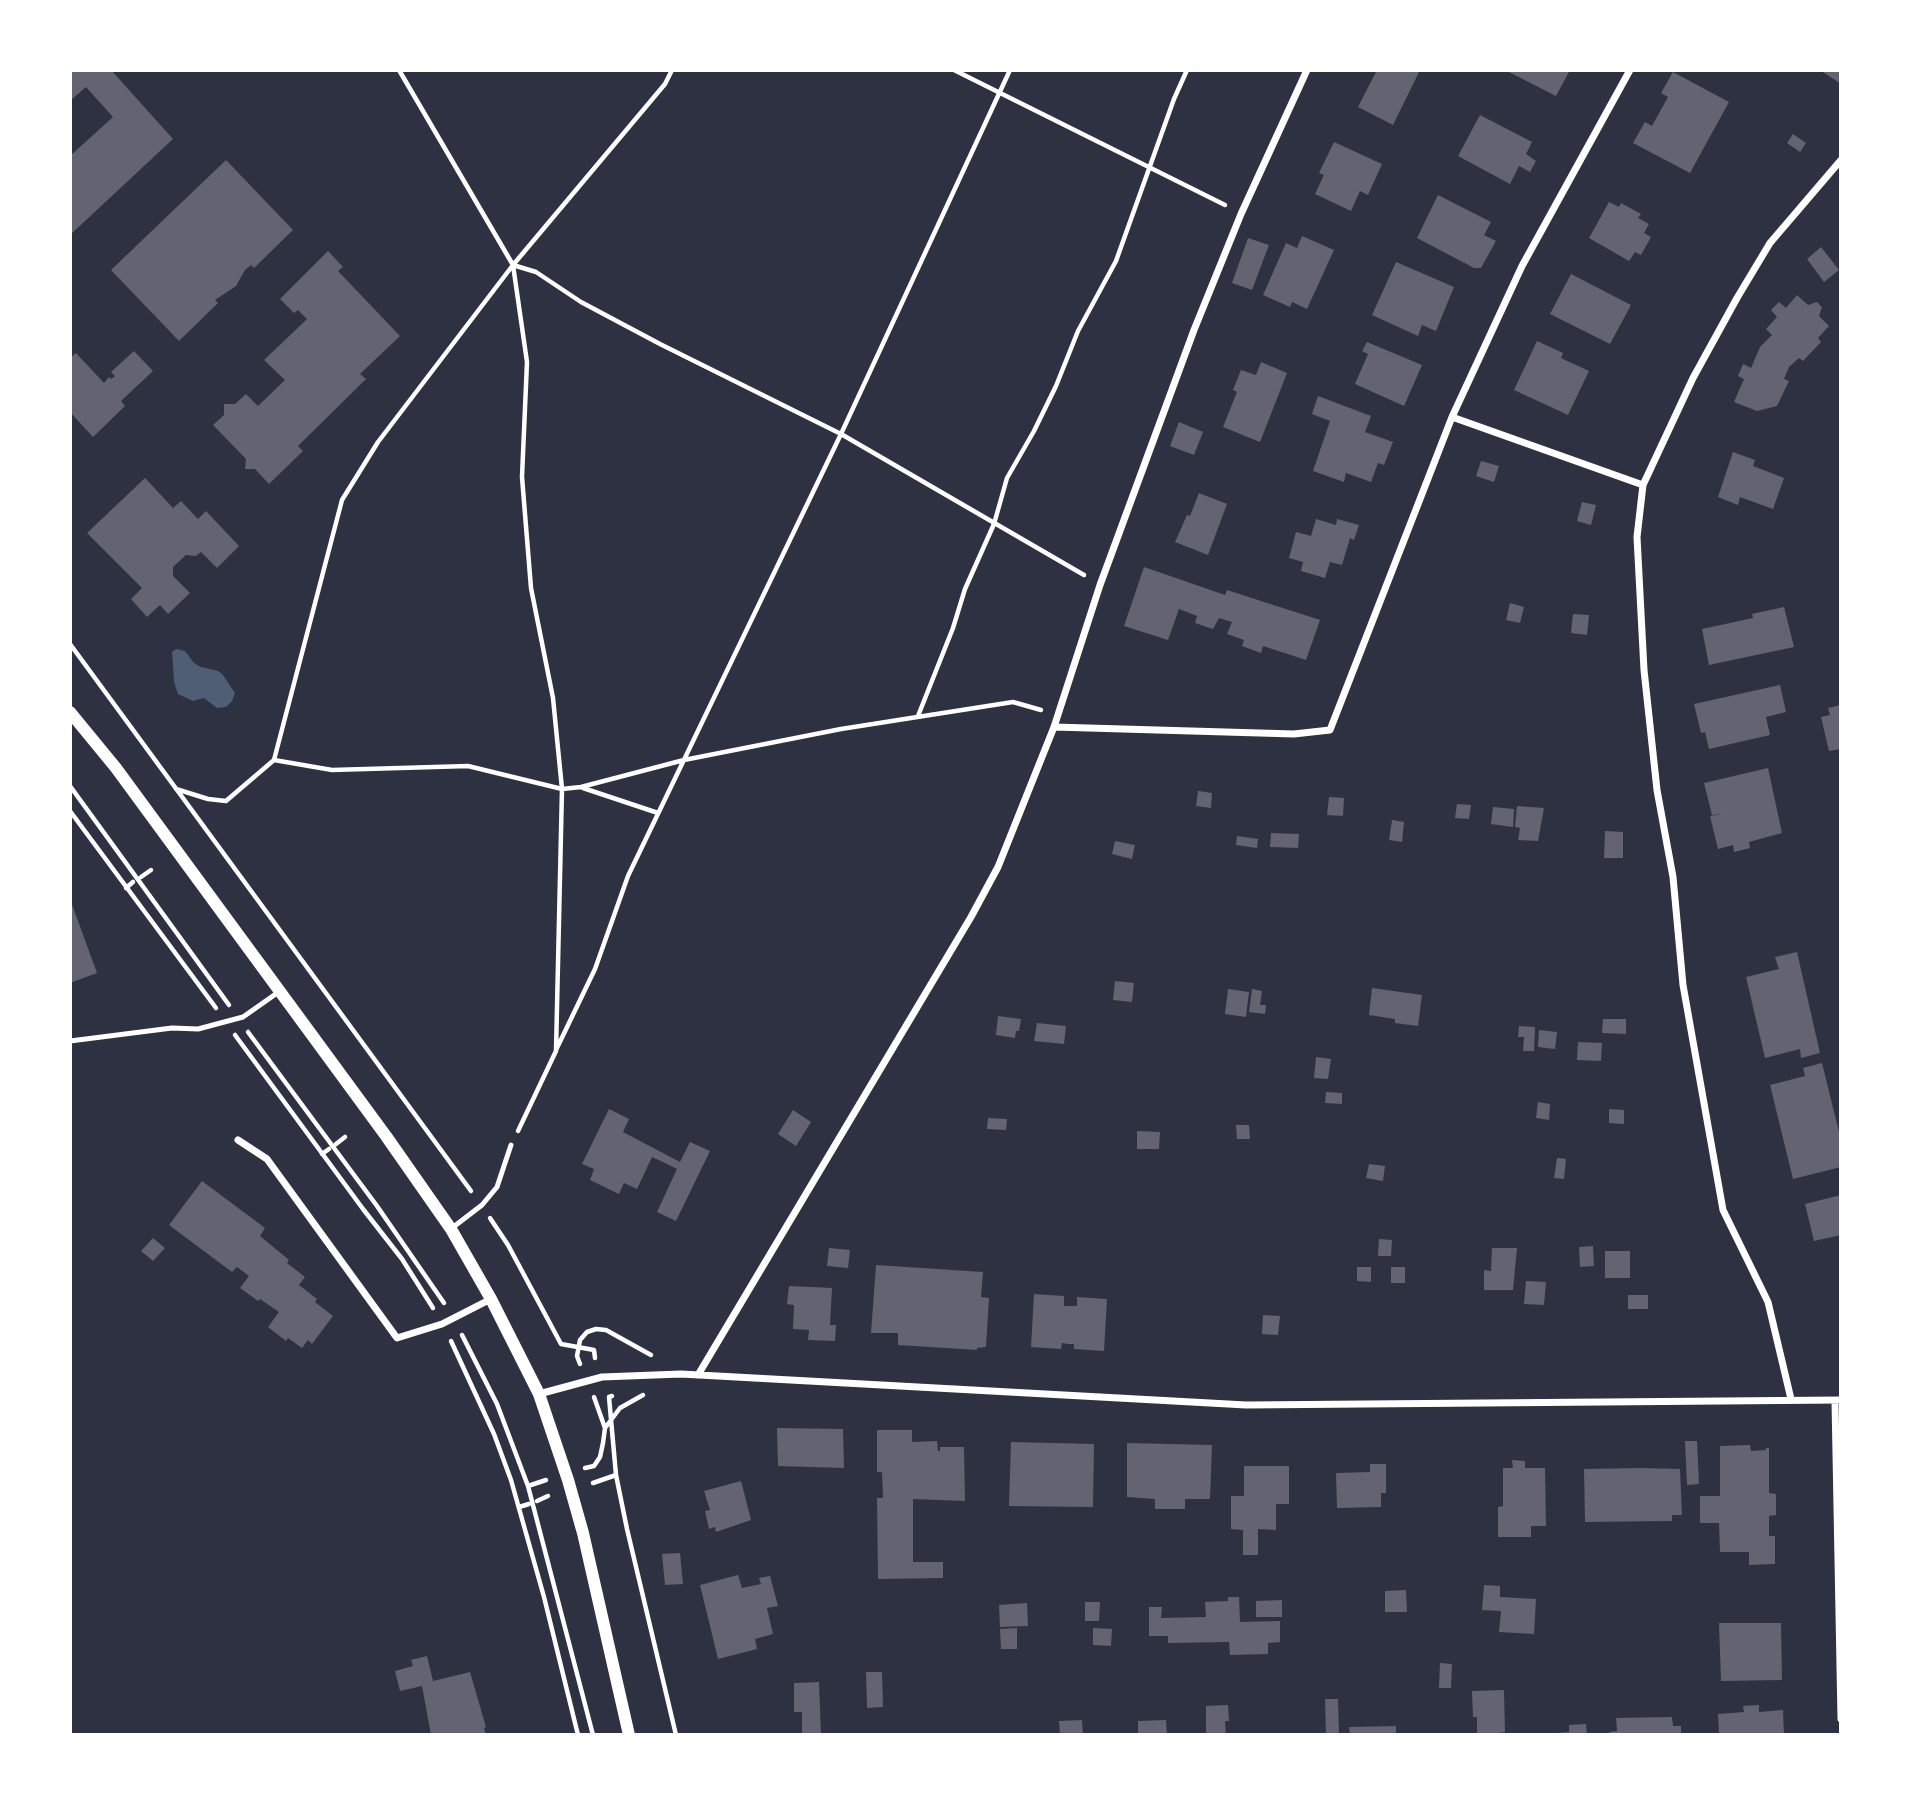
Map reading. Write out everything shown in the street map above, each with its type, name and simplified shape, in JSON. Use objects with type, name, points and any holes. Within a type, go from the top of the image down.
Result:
[{"type":"street","points":[[698,1375],[998,867],[1054,727],[1100,585],[1194,330],[1241,214],[1307,70]]},
{"type":"street","points":[[1054,727],[1294,734],[1330,730],[1452,417],[1522,265],[1630,70]]},
{"type":"street","points":[[1791,1399],[1768,1301],[1723,1210],[1683,985],[1673,877],[1657,790],[1644,670],[1637,537],[1643,485],[1693,378],[1770,243],[1841,160]]},
{"type":"street","points":[[1452,417],[1643,485]]},
{"type":"street","points":[[70,712],[116,768],[386,1136],[451,1229],[491,1299],[539,1394],[568,1480],[583,1533],[629,1735]]},
{"type":"street","points":[[238,1140],[267,1159],[397,1338],[442,1324],[491,1299]]},
{"type":"street","points":[[539,1394],[602,1377],[681,1374],[1246,1405],[1838,1400],[1841,1719]]},
{"type":"lane","points":[[70,1041],[172,1028],[198,1029],[243,1017],[280,991]]},
{"type":"lane","points":[[451,1229],[482,1205],[496,1187],[511,1145]]},
{"type":"path","points":[[399,70],[513,265],[527,362],[522,477],[531,588],[553,698],[562,789],[556,1051]]},
{"type":"path","points":[[176,789],[208,799],[226,800],[274,760],[342,500],[378,442],[513,265],[665,84],[672,70]]},
{"type":"path","points":[[954,70],[1241,214]]},
{"type":"path","points":[[511,1145],[595,969],[628,876],[841,434],[1010,70]]},
{"type":"path","points":[[918,717],[953,628],[965,589],[994,524],[1007,478],[1034,431],[1078,331],[1116,261],[1186,70]]},
{"type":"path","points":[[513,265],[536,272],[581,302],[841,434],[1100,585]]},
{"type":"path","points":[[70,644],[482,1205],[508,1245],[561,1344],[594,1350],[595,1358]]},
{"type":"path","points":[[274,760],[332,770],[468,766],[562,789],[581,787],[684,760],[841,729],[1013,702],[1058,716]]},
{"type":"path","points":[[70,786],[232,1010]]},
{"type":"path","points":[[581,787],[658,813]]},
{"type":"path","points":[[70,811],[220,1014]]},
{"type":"path","points":[[141,877],[151,870]]},
{"type":"path","points":[[126,888],[134,882]]},
{"type":"path","points":[[247,1030],[377,1206],[448,1310]]},
{"type":"path","points":[[234,1033],[402,1259],[437,1315]]},
{"type":"path","points":[[336,1144],[345,1138]]},
{"type":"path","points":[[322,1154],[329,1149]]},
{"type":"path","points":[[458,1328],[497,1404],[528,1486],[593,1735]]},
{"type":"path","points":[[588,1468],[594,1466],[600,1457],[605,1428],[617,1411],[681,1374],[601,1328],[587,1332],[580,1339],[576,1356],[605,1428]]},
{"type":"path","points":[[447,1334],[494,1434],[519,1507],[578,1735]]},
{"type":"path","points":[[609,1396],[616,1475],[677,1735]]},
{"type":"path","points":[[593,1483],[616,1475]]},
{"type":"path","points":[[528,1486],[544,1481]]},
{"type":"path","points":[[537,1501],[548,1496]]},
{"type":"path","points":[[519,1507],[528,1503]]},
{"type":"water","points":[[176,649],[185,651],[194,663],[201,667],[223,675],[235,693],[226,707],[217,708],[204,698],[193,701],[178,694],[174,682],[172,652]]},
{"type":"building","points":[[70,70],[111,70],[173,139],[70,235],[70,156],[113,117],[86,87],[70,101]]},
{"type":"building","points":[[1377,70],[1420,70],[1393,125],[1358,107]]},
{"type":"building","points":[[1505,70],[1570,70],[1556,96]]},
{"type":"building","points":[[1841,70],[1841,84],[1823,72]]},
{"type":"building","points":[[1673,72],[1729,102],[1690,173],[1633,143],[1645,122],[1652,126],[1668,97],[1661,93]]},
{"type":"building","points":[[1480,115],[1532,142],[1526,154],[1536,161],[1530,172],[1519,166],[1510,184],[1458,156]]},
{"type":"building","points":[[1793,134],[1806,143],[1800,152],[1787,143]]},
{"type":"building","points":[[1334,142],[1382,164],[1368,195],[1360,191],[1351,211],[1315,194],[1324,175],[1319,173]]},
{"type":"building","points":[[226,160],[293,230],[254,268],[251,265],[245,270],[236,286],[215,300],[218,303],[179,341],[111,270]]},
{"type":"building","points":[[1438,195],[1491,222],[1484,235],[1496,241],[1481,268],[1474,268],[1417,238]]},
{"type":"building","points":[[1609,202],[1619,207],[1621,203],[1641,214],[1638,218],[1649,224],[1644,233],[1651,237],[1641,255],[1635,252],[1629,261],[1589,238]]},
{"type":"building","points":[[1302,236],[1334,250],[1307,309],[1292,302],[1290,307],[1263,295],[1286,243],[1297,248]]},
{"type":"building","points":[[1248,238],[1269,245],[1252,290],[1232,283]]},
{"type":"building","points":[[1821,247],[1839,270],[1824,282],[1807,259]]},
{"type":"building","points":[[328,251],[343,267],[338,271],[400,336],[360,374],[366,379],[298,446],[303,451],[269,484],[255,469],[245,469],[246,459],[213,425],[224,415],[224,404],[235,404],[246,394],[258,406],[285,380],[264,360],[307,319],[298,310],[294,313],[280,299]]},
{"type":"building","points":[[1396,262],[1454,287],[1436,331],[1422,325],[1418,336],[1372,315]]},
{"type":"building","points":[[1571,274],[1631,305],[1610,344],[1550,314]]},
{"type":"building","points":[[1797,295],[1808,305],[1817,302],[1822,307],[1819,316],[1829,326],[1818,338],[1821,342],[1803,361],[1799,358],[1789,367],[1784,379],[1789,381],[1777,406],[1757,411],[1734,402],[1744,379],[1738,376],[1743,364],[1751,368],[1760,347],[1772,335],[1766,329],[1777,317],[1771,310],[1779,302],[1786,308]]},
{"type":"building","points":[[1537,341],[1563,353],[1561,358],[1589,371],[1568,415],[1514,390]]},
{"type":"building","points":[[1367,342],[1422,365],[1404,406],[1355,384],[1368,354],[1362,351]]},
{"type":"building","points":[[134,351],[153,371],[121,401],[125,406],[93,437],[70,412],[70,358],[76,353],[104,383],[109,377],[111,379],[115,376],[111,372]]},
{"type":"building","points":[[1261,362],[1287,373],[1260,442],[1223,427],[1237,392],[1233,390],[1241,370],[1256,375]]},
{"type":"building","points":[[1318,396],[1371,416],[1365,432],[1393,442],[1384,465],[1378,463],[1371,482],[1346,473],[1344,482],[1313,471],[1330,421],[1312,414]]},
{"type":"building","points":[[1179,422],[1203,432],[1194,455],[1170,446]]},
{"type":"building","points":[[1733,452],[1755,460],[1753,466],[1784,478],[1773,509],[1740,497],[1738,505],[1718,497]]},
{"type":"building","points":[[1481,461],[1499,466],[1494,482],[1476,476]]},
{"type":"building","points":[[145,478],[173,508],[181,501],[198,519],[206,511],[239,546],[217,568],[201,552],[196,556],[186,555],[173,567],[173,576],[190,593],[168,614],[160,605],[147,617],[131,599],[142,588],[87,533]]},
{"type":"building","points":[[1199,493],[1227,504],[1208,555],[1175,542]]},
{"type":"building","points":[[1582,502],[1596,505],[1591,525],[1577,521]]},
{"type":"building","points":[[1316,519],[1336,525],[1337,519],[1359,525],[1354,540],[1350,538],[1342,565],[1330,562],[1325,578],[1301,571],[1303,562],[1289,558],[1296,532],[1311,536]]},
{"type":"building","points":[[1144,567],[1225,595],[1227,590],[1320,620],[1306,660],[1263,646],[1261,653],[1242,646],[1244,640],[1227,634],[1232,622],[1219,618],[1213,629],[1195,623],[1197,616],[1179,609],[1168,640],[1124,626]]},
{"type":"building","points":[[1510,603],[1524,607],[1520,623],[1506,620]]},
{"type":"building","points":[[1784,607],[1794,647],[1709,665],[1702,629],[1753,618],[1752,614]]},
{"type":"building","points":[[1573,614],[1589,615],[1587,635],[1571,633]]},
{"type":"building","points":[[1780,685],[1786,712],[1766,717],[1770,735],[1709,749],[1705,732],[1701,733],[1694,704]]},
{"type":"building","points":[[1841,705],[1841,749],[1829,751],[1821,717],[1830,715],[1828,708]]},
{"type":"building","points":[[1768,768],[1782,833],[1749,842],[1750,848],[1734,852],[1733,845],[1718,849],[1710,816],[1722,814],[1712,815],[1704,783]]},
{"type":"building","points":[[1198,791],[1212,793],[1211,808],[1196,806]]},
{"type":"building","points":[[1329,797],[1344,798],[1343,816],[1327,815]]},
{"type":"building","points":[[1457,804],[1471,805],[1469,819],[1455,818]]},
{"type":"building","points":[[1517,806],[1544,808],[1538,841],[1518,840],[1520,828],[1515,827]]},
{"type":"building","points":[[1493,807],[1514,809],[1513,827],[1491,824]]},
{"type":"building","points":[[1392,820],[1404,822],[1402,842],[1389,840]]},
{"type":"building","points":[[1605,831],[1623,832],[1623,858],[1604,858]]},
{"type":"building","points":[[1271,833],[1299,834],[1298,848],[1270,847]]},
{"type":"building","points":[[1237,836],[1258,839],[1257,848],[1236,845]]},
{"type":"building","points":[[1115,841],[1135,845],[1132,859],[1112,854]]},
{"type":"building","points":[[70,899],[97,973],[70,983]]},
{"type":"building","points":[[1797,952],[1820,1053],[1801,1058],[1800,1049],[1765,1058],[1746,977],[1779,969],[1775,957]]},
{"type":"building","points":[[1115,981],[1134,983],[1132,1002],[1113,1000]]},
{"type":"building","points":[[1372,988],[1422,995],[1418,1026],[1395,1023],[1395,1019],[1369,1015]]},
{"type":"building","points":[[1228,989],[1249,992],[1246,1017],[1225,1014]]},
{"type":"building","points":[[1252,989],[1262,991],[1260,1005],[1266,1005],[1265,1014],[1249,1012]]},
{"type":"building","points":[[998,1016],[1021,1019],[1015,1038],[996,1035]]},
{"type":"building","points":[[1603,1019],[1626,1019],[1626,1034],[1602,1033]]},
{"type":"building","points":[[1037,1023],[1066,1026],[1064,1044],[1034,1041]]},
{"type":"building","points":[[1519,1026],[1535,1027],[1534,1051],[1523,1051],[1524,1037],[1518,1037]]},
{"type":"building","points":[[1539,1030],[1557,1032],[1555,1049],[1538,1047]]},
{"type":"building","points":[[1578,1042],[1602,1043],[1601,1061],[1577,1060]]},
{"type":"building","points":[[1316,1057],[1331,1059],[1328,1079],[1314,1078]]},
{"type":"building","points":[[1822,1063],[1841,1140],[1841,1167],[1793,1179],[1770,1085],[1805,1076],[1803,1068]]},
{"type":"building","points":[[1326,1092],[1342,1093],[1342,1104],[1325,1103]]},
{"type":"building","points":[[1538,1102],[1550,1104],[1549,1120],[1536,1118]]},
{"type":"building","points":[[609,1109],[629,1119],[623,1132],[680,1162],[690,1142],[710,1151],[676,1221],[657,1212],[677,1169],[663,1162],[652,1157],[637,1189],[624,1183],[619,1194],[590,1180],[594,1169],[582,1164]]},
{"type":"building","points":[[1609,1109],[1624,1110],[1624,1124],[1609,1123]]},
{"type":"building","points":[[793,1110],[811,1122],[796,1146],[778,1134]]},
{"type":"building","points":[[988,1118],[1007,1119],[1006,1130],[987,1129]]},
{"type":"building","points":[[1236,1125],[1249,1125],[1250,1139],[1237,1139]]},
{"type":"building","points":[[1137,1131],[1160,1132],[1159,1149],[1137,1149]]},
{"type":"building","points":[[1557,1158],[1566,1159],[1564,1179],[1554,1178]]},
{"type":"building","points":[[1369,1164],[1385,1166],[1383,1181],[1366,1178]]},
{"type":"building","points":[[202,1181],[265,1228],[260,1236],[305,1277],[299,1285],[333,1316],[312,1344],[308,1340],[302,1348],[288,1338],[286,1341],[268,1327],[279,1312],[240,1288],[249,1276],[237,1267],[232,1272],[169,1225]]},
{"type":"building","points":[[1841,1195],[1841,1235],[1814,1241],[1805,1204]]},
{"type":"building","points":[[153,1238],[165,1248],[153,1261],[141,1251]]},
{"type":"building","points":[[1379,1239],[1392,1240],[1391,1256],[1378,1256]]},
{"type":"building","points":[[1593,1246],[1594,1266],[1580,1267],[1579,1247]]},
{"type":"building","points":[[829,1248],[850,1250],[848,1268],[827,1266]]},
{"type":"building","points":[[1492,1248],[1517,1248],[1513,1290],[1484,1290],[1484,1270],[1491,1271]]},
{"type":"building","points":[[1605,1251],[1630,1251],[1630,1278],[1605,1278]]},
{"type":"building","points":[[876,1265],[983,1272],[981,1297],[989,1298],[986,1347],[977,1350],[898,1345],[898,1333],[871,1333]]},
{"type":"building","points":[[1357,1267],[1371,1267],[1371,1282],[1357,1281]]},
{"type":"building","points":[[1391,1267],[1405,1267],[1405,1283],[1391,1283]]},
{"type":"building","points":[[1526,1281],[1546,1282],[1544,1305],[1524,1304]]},
{"type":"building","points":[[789,1286],[832,1288],[830,1325],[836,1325],[835,1341],[808,1340],[809,1330],[793,1329],[794,1305],[787,1304]]},
{"type":"building","points":[[1034,1294],[1064,1296],[1064,1306],[1077,1306],[1077,1297],[1107,1299],[1104,1351],[1074,1349],[1074,1344],[1062,1343],[1061,1349],[1031,1347]]},
{"type":"building","points":[[1628,1295],[1648,1295],[1648,1309],[1628,1309]]},
{"type":"building","points":[[1263,1315],[1280,1316],[1278,1335],[1262,1334]]},
{"type":"building","points":[[777,1428],[843,1429],[844,1468],[778,1466]]},
{"type":"building","points":[[877,1430],[912,1430],[912,1442],[937,1441],[938,1451],[940,1447],[964,1447],[965,1501],[913,1499],[913,1562],[943,1562],[943,1578],[878,1579],[877,1498],[883,1498],[882,1472],[877,1472]]},
{"type":"building","points":[[1685,1441],[1697,1441],[1699,1484],[1687,1485]]},
{"type":"building","points":[[1011,1442],[1094,1444],[1093,1507],[1009,1506]]},
{"type":"building","points":[[1127,1443],[1212,1445],[1210,1499],[1185,1499],[1185,1509],[1155,1509],[1155,1499],[1127,1497]]},
{"type":"building","points":[[1750,1445],[1751,1451],[1769,1448],[1769,1493],[1776,1494],[1776,1515],[1769,1516],[1769,1536],[1775,1536],[1775,1564],[1749,1565],[1749,1552],[1720,1552],[1719,1523],[1700,1523],[1700,1496],[1720,1496],[1720,1446]]},
{"type":"building","points":[[1512,1460],[1525,1461],[1525,1468],[1545,1468],[1546,1526],[1531,1526],[1531,1537],[1498,1537],[1498,1507],[1503,1506],[1503,1468],[1513,1468]]},
{"type":"building","points":[[1370,1464],[1386,1464],[1386,1493],[1381,1493],[1381,1507],[1337,1508],[1336,1473],[1370,1472]]},
{"type":"building","points":[[1244,1466],[1289,1466],[1289,1504],[1276,1504],[1276,1530],[1258,1529],[1258,1555],[1243,1555],[1243,1530],[1231,1529],[1231,1496],[1244,1496]]},
{"type":"building","points":[[1584,1469],[1680,1469],[1682,1515],[1672,1515],[1672,1521],[1585,1522]]},
{"type":"building","points":[[741,1481],[751,1520],[716,1532],[715,1527],[709,1529],[705,1511],[710,1510],[704,1491]]},
{"type":"building","points":[[680,1553],[683,1584],[665,1585],[662,1554]]},
{"type":"building","points":[[738,1575],[742,1588],[761,1584],[759,1578],[770,1576],[778,1606],[767,1608],[773,1634],[755,1639],[757,1649],[718,1659],[700,1585]]},
{"type":"building","points":[[1484,1585],[1500,1586],[1500,1597],[1536,1599],[1534,1634],[1499,1632],[1501,1611],[1482,1610]]},
{"type":"building","points":[[1406,1590],[1407,1612],[1385,1612],[1385,1591]]},
{"type":"building","points":[[1228,1597],[1239,1597],[1240,1622],[1280,1621],[1280,1642],[1268,1643],[1268,1654],[1230,1655],[1229,1642],[1168,1643],[1168,1636],[1149,1636],[1149,1607],[1162,1607],[1161,1618],[1206,1617],[1205,1602],[1228,1601]]},
{"type":"building","points":[[1282,1600],[1282,1617],[1256,1617],[1256,1601]]},
{"type":"building","points":[[1085,1602],[1100,1602],[1099,1621],[1085,1621]]},
{"type":"building","points":[[1027,1603],[1028,1626],[1000,1627],[999,1605]]},
{"type":"building","points":[[1719,1623],[1781,1623],[1782,1680],[1721,1681]]},
{"type":"building","points":[[1017,1628],[1017,1649],[1001,1649],[1000,1629]]},
{"type":"building","points":[[1093,1628],[1112,1629],[1111,1646],[1093,1645]]},
{"type":"building","points":[[427,1656],[433,1681],[470,1672],[486,1735],[431,1735],[422,1686],[400,1691],[395,1671],[413,1666],[411,1660]]},
{"type":"building","points":[[1440,1663],[1452,1664],[1451,1688],[1439,1688]]},
{"type":"building","points":[[866,1672],[882,1672],[883,1707],[867,1708]]},
{"type":"building","points":[[819,1682],[821,1735],[802,1735],[802,1712],[794,1712],[794,1683]]},
{"type":"building","points":[[1504,1690],[1505,1732],[1499,1735],[1477,1735],[1472,1691]]},
{"type":"building","points":[[1325,1699],[1338,1699],[1339,1735],[1326,1735]]},
{"type":"building","points":[[1228,1705],[1226,1735],[1206,1735],[1206,1706]]},
{"type":"building","points":[[1759,1705],[1759,1712],[1783,1710],[1784,1735],[1719,1735],[1718,1714],[1744,1712],[1743,1706]]},
{"type":"building","points":[[1672,1717],[1673,1726],[1681,1726],[1681,1735],[1610,1735],[1609,1732],[1617,1731],[1616,1718]]},
{"type":"building","points":[[1082,1720],[1083,1735],[1060,1735],[1059,1721]]},
{"type":"building","points":[[1166,1720],[1167,1735],[1138,1735],[1138,1721]]},
{"type":"building","points":[[1586,1724],[1587,1735],[1557,1735],[1569,1732],[1569,1725]]},
{"type":"building","points":[[1396,1726],[1396,1735],[1350,1735],[1349,1727]]}]
